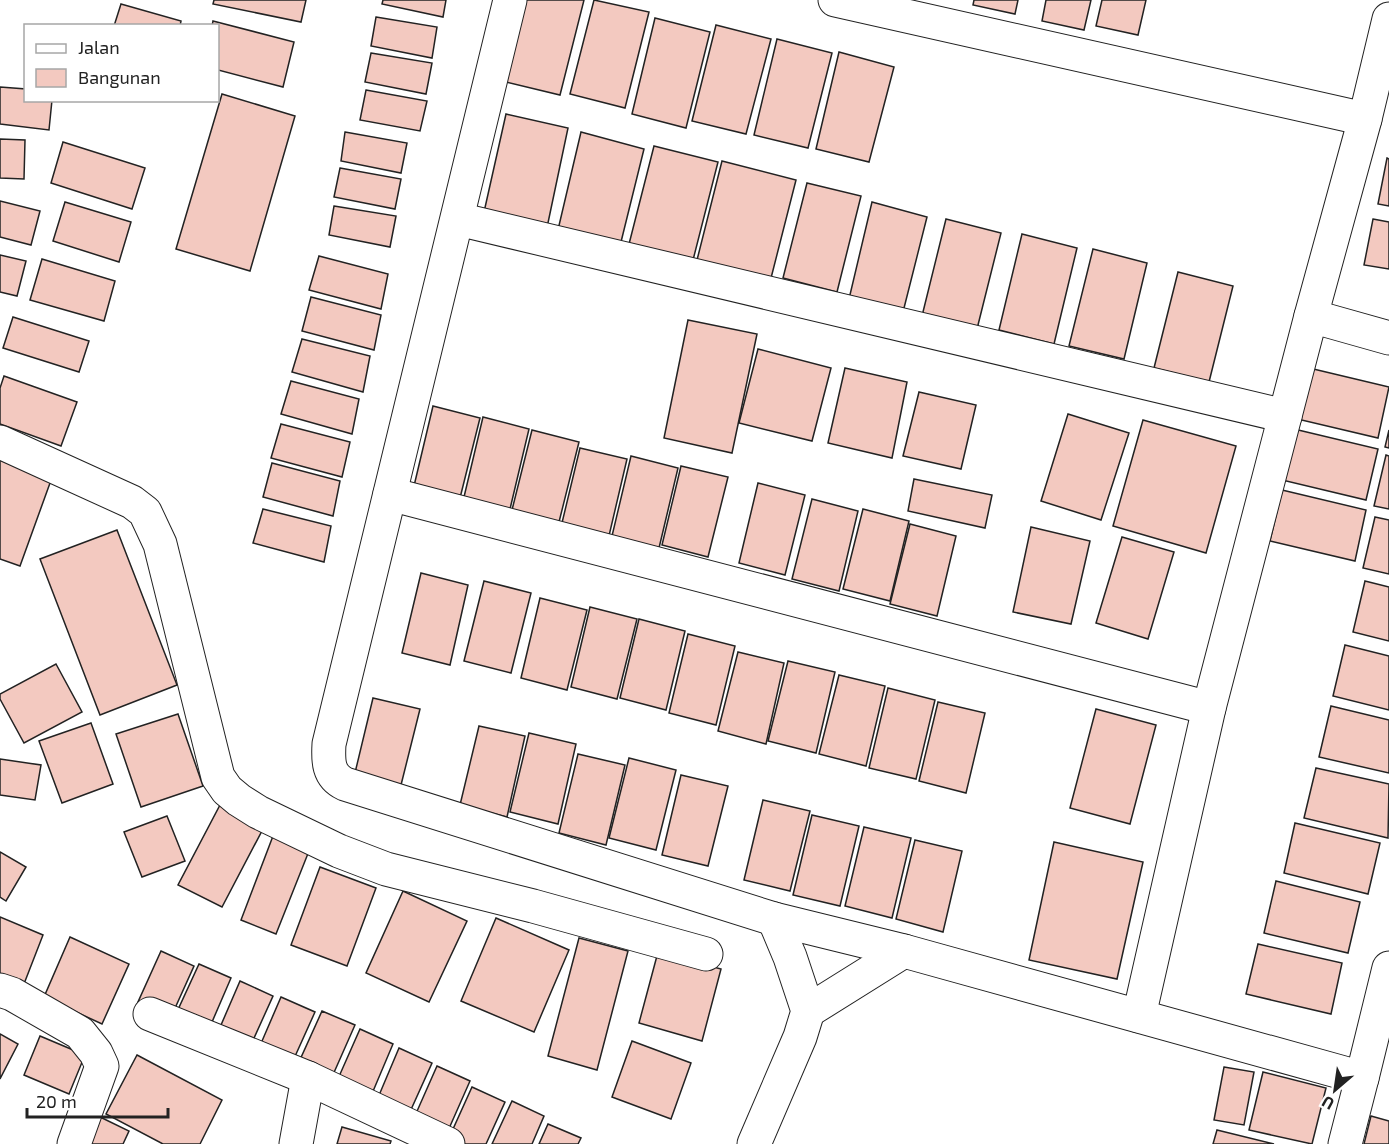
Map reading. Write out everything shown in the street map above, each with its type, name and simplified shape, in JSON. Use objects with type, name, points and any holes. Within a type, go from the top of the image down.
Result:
[{"type":"street","points":[[510,0],[329,744],[328,760],[331,772],[338,781],[774,919],[904,951],[1362,1078]]},
{"type":"street","points":[[836,0],[1365,119]]},
{"type":"street","points":[[1139,1016],[1209,708],[1365,119],[1389,19]]},
{"type":"street","points":[[458,219],[1285,416]]},
{"type":"street","points":[[1311,316],[1389,338]]},
{"type":"street","points":[[0,442],[132,502],[145,512],[160,544],[218,777],[227,790],[239,800],[291,829],[386,869],[533,906],[706,954]]},
{"type":"street","points":[[390,494],[1209,708]]},
{"type":"street","points":[[754,1144],[800,1037],[808,1011],[790,957],[774,919]]},
{"type":"street","points":[[808,1011],[904,951]]},
{"type":"street","points":[[1345,1144],[1389,968]]},
{"type":"street","points":[[0,990],[12,994],[80,1033],[96,1053],[102,1066],[74,1144]]},
{"type":"street","points":[[150,1014],[343,1093],[448,1144]]},
{"type":"street","points":[[296,1144],[308,1078]]},
{"type":"building","points":[[214,0],[306,0],[301,22],[213,4]]},
{"type":"building","points":[[383,0],[446,0],[443,17],[382,4]]},
{"type":"building","points":[[525,0],[584,0],[560,95],[506,82]]},
{"type":"building","points":[[594,0],[649,12],[625,108],[570,94]]},
{"type":"building","points":[[974,0],[1018,0],[1015,14],[973,5]]},
{"type":"building","points":[[1046,0],[1091,0],[1084,30],[1042,21]]},
{"type":"building","points":[[1102,0],[1146,0],[1138,35],[1096,26]]},
{"type":"building","points":[[121,4],[181,21],[180,24],[115,24]]},
{"type":"building","points":[[376,17],[437,27],[432,58],[371,46]]},
{"type":"building","points":[[655,18],[710,32],[686,128],[632,114]]},
{"type":"building","points":[[213,21],[294,42],[283,87],[219,70],[219,24],[212,24]]},
{"type":"building","points":[[716,25],[771,39],[746,134],[692,121]]},
{"type":"building","points":[[777,39],[832,53],[808,148],[754,135]]},
{"type":"building","points":[[839,52],[894,67],[869,162],[816,149]]},
{"type":"building","points":[[371,53],[432,63],[426,94],[365,82]]},
{"type":"building","points":[[0,87],[24,89],[24,102],[52,102],[49,130],[0,124]]},
{"type":"building","points":[[366,90],[427,101],[420,131],[360,120]]},
{"type":"building","points":[[222,94],[295,116],[250,271],[176,249]]},
{"type":"building","points":[[506,114],[568,128],[545,237],[482,221]]},
{"type":"building","points":[[345,132],[407,143],[401,173],[341,161]]},
{"type":"building","points":[[581,132],[644,149],[619,250],[557,234]]},
{"type":"building","points":[[0,139],[25,140],[24,179],[0,178]]},
{"type":"building","points":[[63,142],[145,168],[132,209],[51,183]]},
{"type":"building","points":[[654,146],[718,162],[692,264],[628,248]]},
{"type":"building","points":[[1387,158],[1389,159],[1389,206],[1378,204]]},
{"type":"building","points":[[722,161],[796,180],[770,282],[696,264]]},
{"type":"building","points":[[340,168],[401,179],[395,209],[334,197]]},
{"type":"building","points":[[807,183],[861,196],[837,292],[783,278]]},
{"type":"building","points":[[0,201],[40,211],[31,245],[0,237]]},
{"type":"building","points":[[65,202],[131,222],[119,262],[53,241]]},
{"type":"building","points":[[872,202],[927,217],[903,312],[849,299]]},
{"type":"building","points":[[334,206],[396,216],[390,247],[329,235]]},
{"type":"building","points":[[946,219],[1001,233],[977,329],[922,316]]},
{"type":"building","points":[[1373,219],[1389,222],[1389,269],[1364,265]]},
{"type":"building","points":[[1022,234],[1077,248],[1054,344],[999,330]]},
{"type":"building","points":[[1093,249],[1147,263],[1124,359],[1069,346]]},
{"type":"building","points":[[0,255],[26,261],[17,296],[0,292]]},
{"type":"building","points":[[319,256],[388,274],[381,309],[309,290]]},
{"type":"building","points":[[42,259],[115,281],[104,321],[30,300]]},
{"type":"building","points":[[1178,272],[1233,286],[1209,382],[1154,368]]},
{"type":"building","points":[[311,297],[381,315],[374,350],[302,331]]},
{"type":"building","points":[[13,317],[89,341],[79,372],[3,348]]},
{"type":"building","points":[[688,320],[757,334],[732,453],[664,438]]},
{"type":"building","points":[[302,339],[370,356],[363,392],[292,372]]},
{"type":"building","points":[[758,349],[831,368],[812,441],[739,423]]},
{"type":"building","points":[[1305,367],[1389,387],[1378,438],[1293,418]]},
{"type":"building","points":[[845,368],[907,382],[892,458],[828,443]]},
{"type":"building","points":[[4,376],[77,402],[61,446],[0,424],[0,388]]},
{"type":"building","points":[[291,381],[359,399],[352,434],[281,414]]},
{"type":"building","points":[[919,392],[976,405],[961,469],[903,456]]},
{"type":"building","points":[[433,406],[480,418],[460,498],[414,486]]},
{"type":"building","points":[[1068,414],[1129,433],[1101,520],[1041,501]]},
{"type":"building","points":[[483,417],[529,429],[510,509],[464,497]]},
{"type":"building","points":[[1143,420],[1236,446],[1206,553],[1113,526]]},
{"type":"building","points":[[281,424],[350,442],[342,477],[271,458]]},
{"type":"building","points":[[1294,429],[1378,449],[1366,500],[1282,480]]},
{"type":"building","points":[[532,430],[579,442],[559,522],[512,510]]},
{"type":"building","points":[[1389,430],[1389,448],[1385,447]]},
{"type":"building","points":[[580,448],[627,459],[608,540],[561,527]]},
{"type":"building","points":[[0,452],[54,472],[20,566],[0,559]]},
{"type":"building","points":[[1386,455],[1389,456],[1389,509],[1374,506]]},
{"type":"building","points":[[631,456],[678,468],[659,548],[612,536]]},
{"type":"building","points":[[272,463],[340,481],[333,516],[263,497]]},
{"type":"building","points":[[681,466],[728,477],[708,557],[662,545]]},
{"type":"building","points":[[914,479],[992,495],[985,528],[908,511]]},
{"type":"building","points":[[758,483],[805,495],[785,575],[739,563]]},
{"type":"building","points":[[1282,490],[1366,510],[1355,561],[1270,541]]},
{"type":"building","points":[[812,499],[858,511],[839,591],[792,579]]},
{"type":"building","points":[[263,509],[331,526],[324,562],[253,543]]},
{"type":"building","points":[[863,509],[909,521],[890,601],[843,589]]},
{"type":"building","points":[[1375,517],[1389,520],[1389,574],[1363,568]]},
{"type":"building","points":[[910,524],[956,536],[937,616],[890,604]]},
{"type":"building","points":[[1031,527],[1090,541],[1071,624],[1013,612]]},
{"type":"building","points":[[117,530],[177,685],[100,715],[40,559]]},
{"type":"building","points":[[1122,537],[1174,552],[1148,639],[1096,623]]},
{"type":"building","points":[[421,573],[468,585],[450,665],[402,653]]},
{"type":"building","points":[[484,581],[531,593],[511,673],[464,661]]},
{"type":"building","points":[[1365,581],[1389,587],[1389,641],[1353,632]]},
{"type":"building","points":[[540,598],[587,610],[567,690],[521,678]]},
{"type":"building","points":[[590,607],[637,619],[617,699],[571,687]]},
{"type":"building","points":[[639,619],[685,631],[666,710],[620,698]]},
{"type":"building","points":[[688,634],[735,646],[716,725],[669,713]]},
{"type":"building","points":[[1345,645],[1389,656],[1389,710],[1333,696]]},
{"type":"building","points":[[738,652],[784,663],[766,744],[718,731]]},
{"type":"building","points":[[788,661],[835,672],[816,753],[768,741]]},
{"type":"building","points":[[56,664],[82,712],[24,743],[0,699],[0,694]]},
{"type":"building","points":[[839,675],[885,686],[866,766],[819,754]]},
{"type":"building","points":[[888,688],[935,700],[916,779],[869,768]]},
{"type":"building","points":[[373,698],[420,709],[400,789],[354,777]]},
{"type":"building","points":[[938,702],[985,713],[966,793],[919,781]]},
{"type":"building","points":[[1331,706],[1389,720],[1389,773],[1319,757]]},
{"type":"building","points":[[1096,709],[1156,725],[1130,824],[1070,808]]},
{"type":"building","points":[[178,714],[203,786],[141,807],[116,734]]},
{"type":"building","points":[[91,723],[113,784],[62,803],[39,741]]},
{"type":"building","points":[[479,726],[525,736],[507,817],[460,805]]},
{"type":"building","points":[[529,733],[576,744],[558,824],[510,812]]},
{"type":"building","points":[[578,754],[625,765],[606,845],[559,833]]},
{"type":"building","points":[[629,758],[676,770],[656,850],[609,838]]},
{"type":"building","points":[[0,759],[41,765],[35,800],[0,795]]},
{"type":"building","points":[[1316,768],[1389,784],[1388,838],[1304,818]]},
{"type":"building","points":[[681,775],[728,786],[708,866],[662,855]]},
{"type":"building","points":[[763,800],[810,811],[790,891],[744,880]]},
{"type":"building","points":[[220,805],[264,827],[222,907],[178,885]]},
{"type":"building","points":[[812,815],[859,826],[840,906],[793,895]]},
{"type":"building","points":[[167,816],[185,861],[142,877],[124,832]]},
{"type":"building","points":[[1295,823],[1380,843],[1368,894],[1284,873]]},
{"type":"building","points":[[864,827],[911,838],[892,918],[845,906]]},
{"type":"building","points":[[273,836],[309,851],[276,934],[241,920]]},
{"type":"building","points":[[915,840],[962,851],[943,932],[896,919]]},
{"type":"building","points":[[1054,842],[1143,862],[1117,979],[1029,960]]},
{"type":"building","points":[[0,852],[26,867],[6,901],[0,897]]},
{"type":"building","points":[[320,867],[376,888],[347,966],[291,945]]},
{"type":"building","points":[[1276,881],[1360,902],[1348,953],[1264,933]]},
{"type":"building","points":[[403,891],[467,921],[429,1002],[366,973]]},
{"type":"building","points":[[0,917],[43,935],[22,989],[0,980]]},
{"type":"building","points":[[496,918],[569,950],[534,1032],[461,1001]]},
{"type":"building","points":[[70,937],[129,964],[102,1024],[44,997]]},
{"type":"building","points":[[579,938],[628,951],[597,1070],[548,1056]]},
{"type":"building","points":[[1258,944],[1342,963],[1331,1014],[1246,994]]},
{"type":"building","points":[[161,951],[194,966],[171,1017],[138,1002]]},
{"type":"building","points":[[658,952],[721,969],[702,1041],[639,1023]]},
{"type":"building","points":[[199,964],[231,978],[209,1029],[176,1014]]},
{"type":"building","points":[[240,981],[273,996],[250,1047],[218,1032]]},
{"type":"building","points":[[281,997],[315,1012],[292,1063],[259,1048]]},
{"type":"building","points":[[322,1011],[355,1025],[332,1077],[299,1062]]},
{"type":"building","points":[[360,1029],[393,1044],[371,1096],[337,1081]]},
{"type":"building","points":[[0,1034],[18,1044],[0,1079]]},
{"type":"building","points":[[40,1036],[85,1055],[69,1094],[24,1075]]},
{"type":"building","points":[[632,1041],[691,1063],[671,1119],[612,1097]]},
{"type":"building","points":[[399,1048],[432,1063],[409,1114],[377,1100]]},
{"type":"building","points":[[137,1055],[222,1100],[200,1144],[163,1144],[106,1114]]},
{"type":"building","points":[[437,1066],[470,1081],[447,1133],[414,1118]]},
{"type":"building","points":[[1224,1067],[1254,1072],[1244,1125],[1214,1120]]},
{"type":"building","points":[[1263,1072],[1326,1088],[1312,1144],[1249,1130]]},
{"type":"building","points":[[472,1087],[505,1102],[486,1144],[462,1144],[449,1138]]},
{"type":"building","points":[[512,1101],[544,1116],[532,1144],[492,1144]]},
{"type":"building","points":[[96,1115],[129,1131],[123,1144],[82,1144]]},
{"type":"building","points":[[1371,1116],[1389,1121],[1389,1144],[1364,1144]]},
{"type":"building","points":[[548,1124],[581,1138],[578,1144],[539,1144]]},
{"type":"building","points":[[342,1127],[391,1141],[390,1144],[337,1144]]},
{"type":"building","points":[[1217,1130],[1274,1144],[1213,1144]]}]
